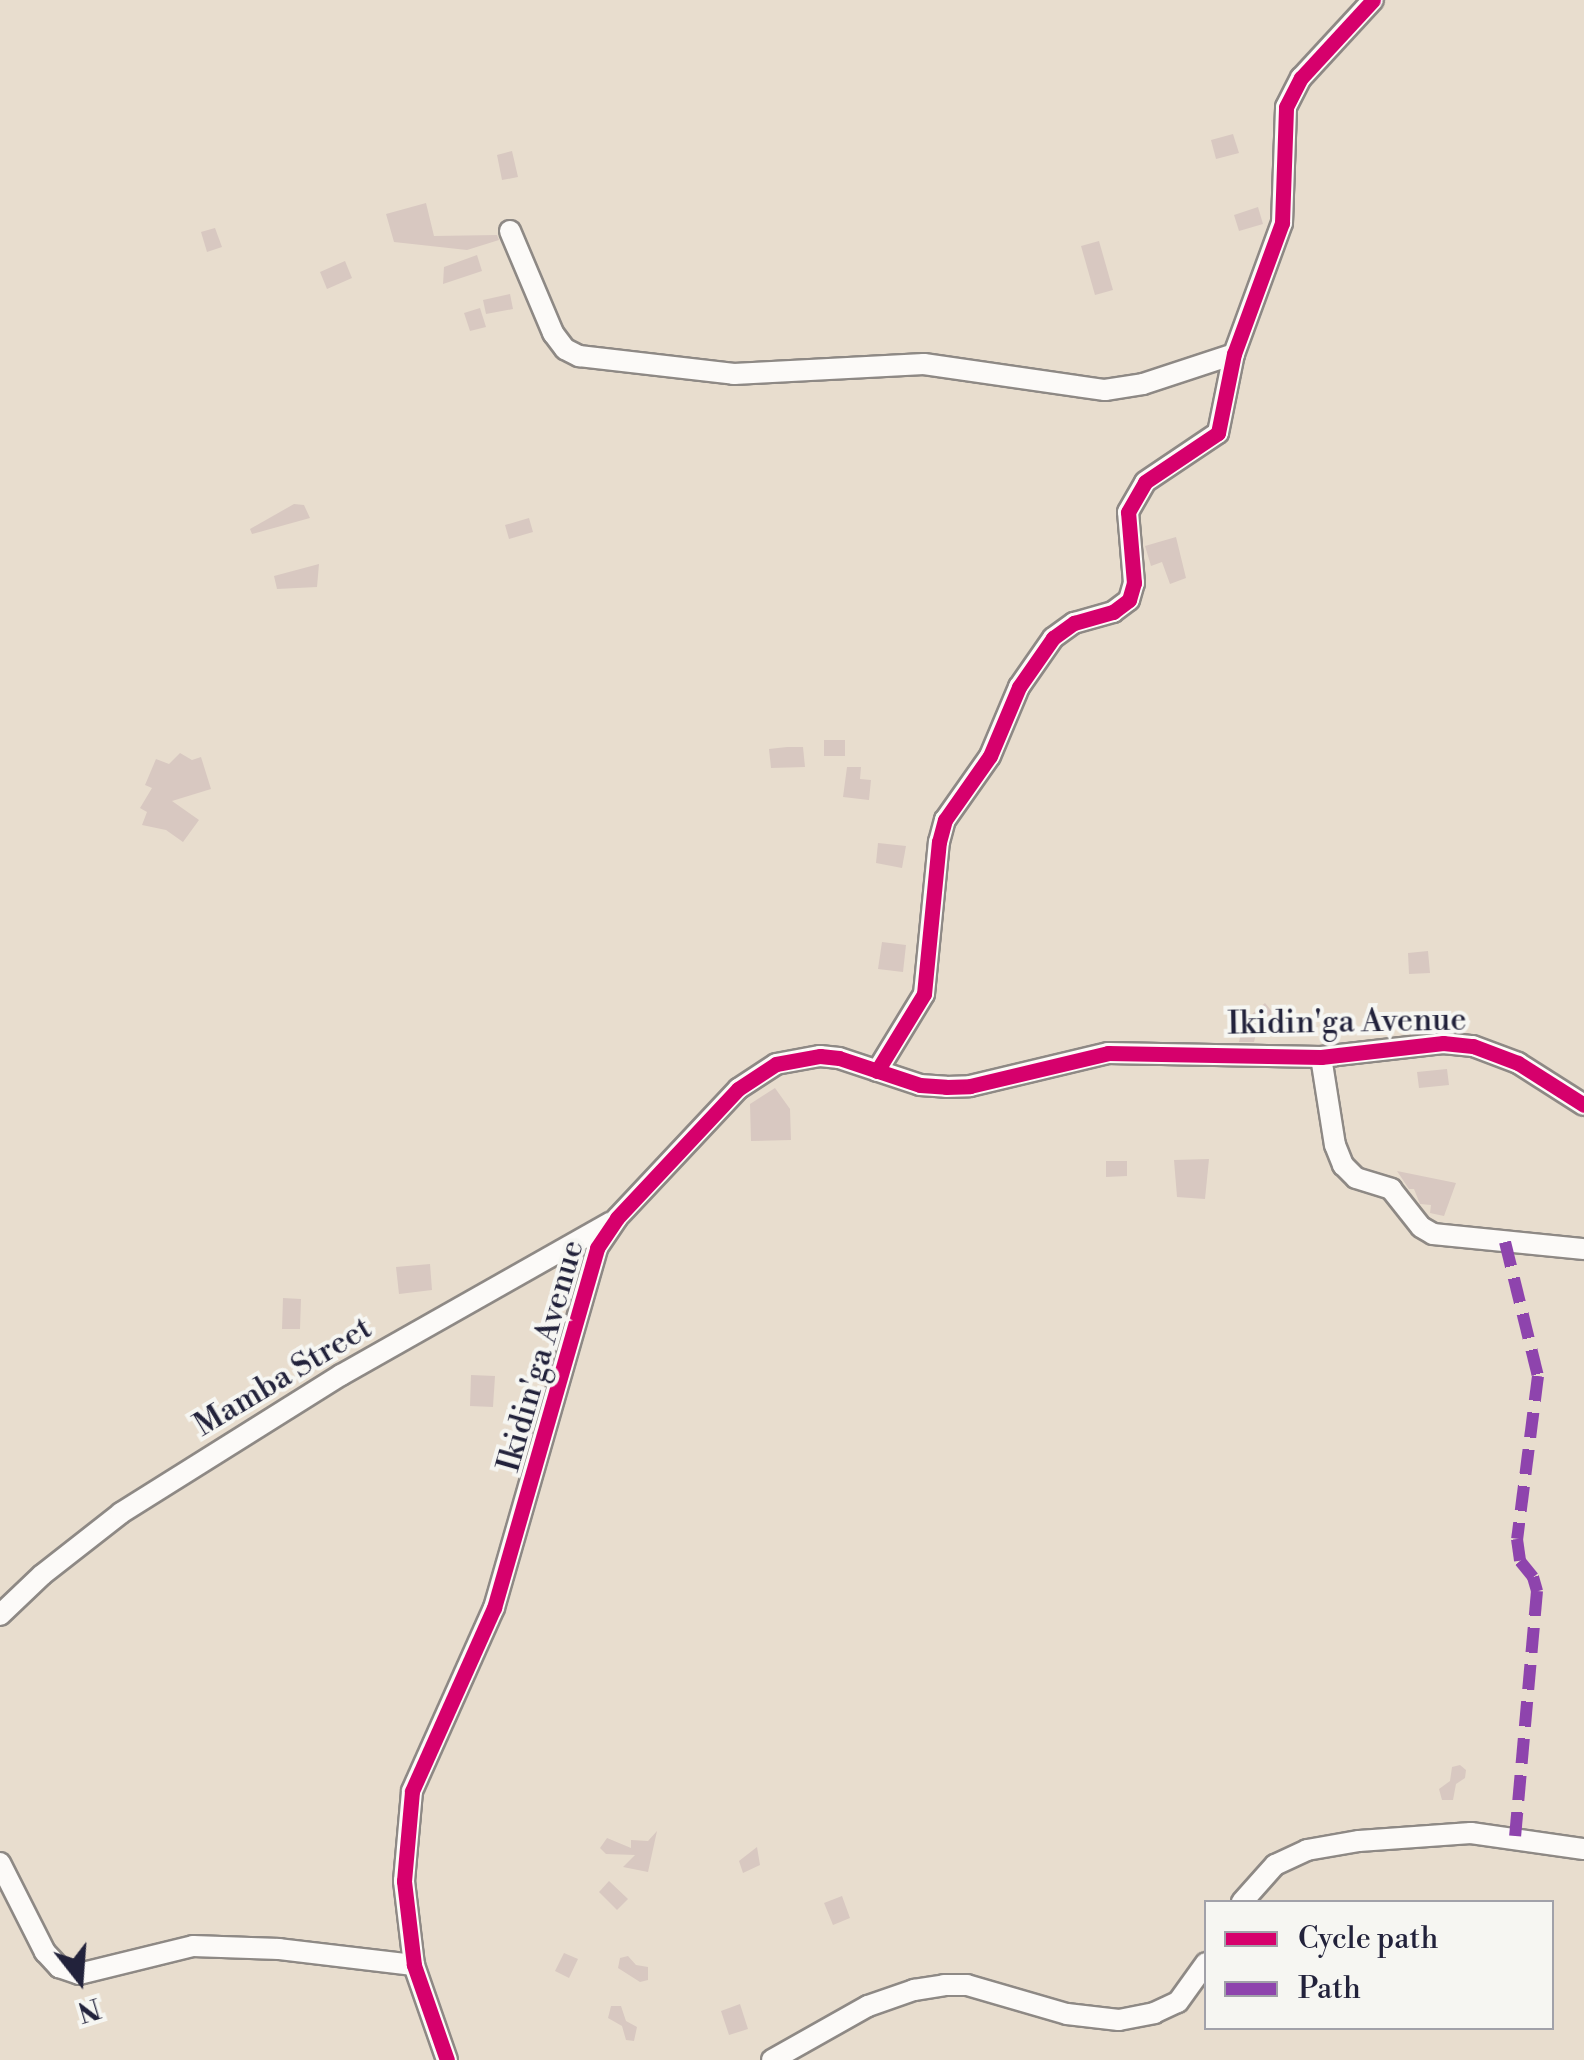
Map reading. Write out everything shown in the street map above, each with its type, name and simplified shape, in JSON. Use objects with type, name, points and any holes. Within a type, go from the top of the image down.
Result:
[{"type":"street","points":[[877,1071],[924,994],[939,842],[945,820],[990,756],[1019,688],[1053,638],[1074,623],[1113,612],[1130,600],[1134,584],[1127,526],[1133,499],[1162,468],[1204,446],[1218,433],[1234,354],[1282,223],[1286,107],[1302,78],[1373,0]]},
{"type":"street","points":[[510,232],[553,333],[565,348],[579,356],[647,361],[719,374],[924,364],[1105,390],[1144,384],[1234,354]]},
{"type":"street","name":"Ikidin'ga Avenue","points":[[447,2060],[414,1965],[404,1881],[412,1792],[494,1608],[523,1518],[590,1267],[618,1218],[756,1074],[776,1064],[820,1056],[946,1088],[970,1086],[1108,1053],[1321,1057],[1414,1044],[1473,1046],[1518,1062],[1584,1105]]},
{"type":"street","points":[[1321,1057],[1335,1145],[1342,1165],[1356,1178],[1391,1189],[1421,1228],[1433,1234],[1584,1249]]},
{"type":"street","name":"Mamba Street","points":[[0,1615],[42,1575],[121,1513],[341,1375],[618,1218]]},
{"type":"street","points":[[1244,1900],[1275,1865],[1307,1850],[1360,1841],[1471,1833],[1584,1849]]},
{"type":"street","points":[[0,1863],[45,1952],[59,1966],[79,1974],[193,1946],[279,1949],[414,1965]]},
{"type":"street","points":[[772,2060],[868,2006],[914,1990],[966,1985],[1067,2014],[1119,2020],[1154,2014],[1188,1992],[1204,1966]]},
{"type":"building","points":[[1233,134],[1239,153],[1216,159],[1211,140]]},
{"type":"building","points":[[512,151],[518,177],[502,180],[497,155]]},
{"type":"building","points":[[426,203],[434,236],[497,235],[499,240],[467,250],[394,242],[386,214]]},
{"type":"building","points":[[1258,207],[1263,224],[1239,231],[1234,215]]},
{"type":"building","points":[[215,228],[222,247],[207,252],[201,232]]},
{"type":"building","points":[[1099,241],[1113,290],[1095,295],[1081,246]]},
{"type":"building","points":[[477,255],[482,271],[443,284],[444,267]]},
{"type":"building","points":[[345,261],[352,278],[327,289],[320,272]]},
{"type":"building","points":[[510,294],[513,309],[486,314],[483,300]]},
{"type":"building","points":[[480,308],[486,327],[470,331],[464,313]]},
{"type":"building","points":[[294,504],[304,505],[310,518],[252,534],[250,529]]},
{"type":"building","points":[[529,518],[533,532],[509,539],[505,525]]},
{"type":"building","points":[[1176,537],[1186,578],[1170,584],[1162,562],[1151,566],[1145,546]]},
{"type":"building","points":[[319,564],[317,587],[277,589],[274,576]]},
{"type":"building","points":[[824,740],[845,740],[845,756],[824,756]]},
{"type":"building","points":[[803,747],[805,767],[771,768],[769,749]]},
{"type":"building","points":[[180,753],[192,760],[201,757],[211,789],[172,801],[199,820],[183,842],[166,830],[142,825],[147,812],[140,808],[152,788],[145,785],[156,759],[169,764]]},
{"type":"building","points":[[847,767],[861,767],[860,779],[871,780],[869,800],[843,797]]},
{"type":"building","points":[[878,843],[906,846],[902,868],[876,863]]},
{"type":"building","points":[[882,942],[906,945],[903,972],[878,969]]},
{"type":"building","points":[[1428,951],[1430,973],[1409,974],[1408,953]]},
{"type":"building","points":[[1265,1003],[1275,1015],[1257,1030],[1254,1042],[1239,1042],[1244,1021]]},
{"type":"building","points":[[1447,1069],[1449,1085],[1419,1088],[1417,1072]]},
{"type":"building","points":[[775,1088],[790,1109],[791,1140],[751,1141],[750,1104]]},
{"type":"building","points":[[1209,1159],[1205,1199],[1177,1197],[1174,1160]]},
{"type":"building","points":[[1106,1161],[1127,1161],[1127,1176],[1106,1177]]},
{"type":"building","points":[[1397,1171],[1456,1183],[1444,1216],[1430,1213],[1431,1205],[1420,1204],[1414,1189],[1409,1189]]},
{"type":"building","points":[[430,1264],[432,1290],[399,1294],[396,1267]]},
{"type":"building","points":[[283,1298],[301,1299],[300,1329],[282,1329]]},
{"type":"building","points":[[471,1375],[495,1376],[493,1407],[470,1406]]},
{"type":"building","points":[[1460,1765],[1466,1770],[1465,1778],[1456,1784],[1453,1800],[1442,1800],[1439,1789],[1450,1781],[1452,1767]]},
{"type":"building","points":[[657,1831],[648,1872],[623,1867],[635,1855],[606,1854],[600,1848],[607,1838],[631,1848],[631,1840],[648,1841]]},
{"type":"building","points":[[757,1847],[760,1865],[743,1873],[739,1861]]},
{"type":"building","points":[[609,1881],[628,1899],[617,1910],[599,1892]]},
{"type":"building","points":[[842,1896],[850,1918],[833,1925],[824,1903]]},
{"type":"building","points":[[564,1953],[578,1959],[569,1978],[555,1971]]},
{"type":"building","points":[[628,1956],[636,1965],[648,1967],[648,1980],[640,1982],[618,1968],[620,1958]]},
{"type":"building","points":[[740,2004],[748,2029],[729,2035],[721,2011]]},
{"type":"building","points":[[611,2006],[621,2006],[626,2021],[637,2027],[634,2041],[626,2040],[622,2026],[608,2018]]},
{"type":"marked path","points":[[1505,1242],[1538,1376],[1517,1539],[1520,1561],[1533,1577],[1537,1591],[1515,1836]]},
{"type":"cycle path","points":[[877,1071],[924,994],[939,842],[945,820],[990,756],[1019,687],[1053,638],[1074,623],[1113,612],[1129,600],[1134,583],[1128,512],[1145,482],[1218,433],[1234,354],[1282,223],[1286,107],[1301,78],[1373,0]]},
{"type":"cycle path","points":[[447,2060],[414,1965],[404,1881],[412,1791],[494,1608],[597,1248],[617,1218],[738,1089],[776,1064],[820,1056],[839,1058],[920,1085],[946,1087],[970,1086],[1108,1053],[1321,1057],[1443,1043],[1473,1046],[1518,1063],[1584,1105]]}]
